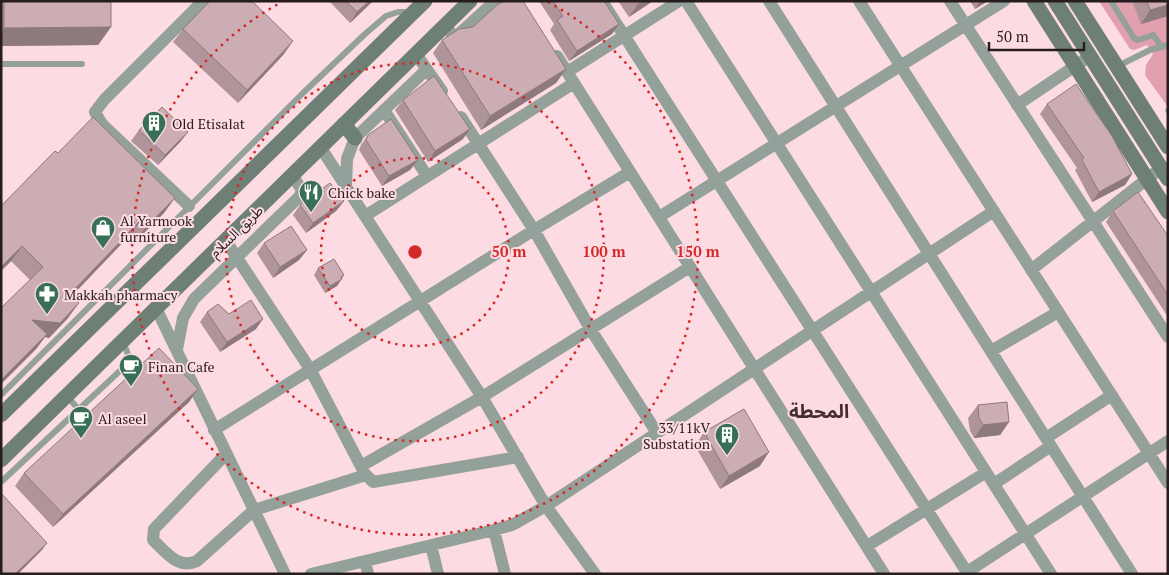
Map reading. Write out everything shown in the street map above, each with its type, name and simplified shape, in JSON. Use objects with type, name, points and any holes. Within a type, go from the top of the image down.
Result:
[{"type":"main road","name":"طريق السلام","points":[[1,460],[470,1]]},
{"type":"main road","points":[[1034,1],[1168,212]]},
{"type":"main road","points":[[1055,1],[1164,174]]},
{"type":"main road","points":[[1075,1],[1168,147]]},
{"type":"main road","points":[[1,415],[16,391],[92,326],[130,290],[419,7]]},
{"type":"main road","points":[[344,124],[355,138]]},
{"type":"street","points":[[189,206],[102,124],[95,112],[104,100],[203,1]]},
{"type":"street","points":[[445,26],[453,35],[460,34],[495,1]]},
{"type":"street","points":[[602,1],[967,573],[1168,441]]},
{"type":"street","points":[[365,216],[480,144],[624,36],[678,1]]},
{"type":"street","points":[[686,1],[1051,574]]},
{"type":"street","points":[[769,1],[1132,574]]},
{"type":"street","points":[[859,1],[1168,483]]},
{"type":"street","points":[[950,1],[1168,337]]},
{"type":"street","points":[[659,217],[1004,1]]},
{"type":"street","points":[[552,48],[884,574]]},
{"type":"street","points":[[416,54],[480,144],[534,230],[591,330],[657,432]]},
{"type":"street","points":[[1017,105],[1090,56]]},
{"type":"street","points":[[346,187],[347,159],[355,138],[426,70]]},
{"type":"street","points":[[384,110],[428,176]]},
{"type":"street","points":[[321,148],[482,397],[546,506],[594,574]]},
{"type":"street","points":[[214,430],[630,172]]},
{"type":"street","points":[[1031,270],[1147,180],[1164,174]]},
{"type":"street","points":[[177,352],[179,329],[194,299],[300,196],[302,190],[292,175]]},
{"type":"street","points":[[311,574],[512,525],[546,506],[994,211]]},
{"type":"street","points":[[226,241],[310,369],[363,471],[373,482],[518,457]]},
{"type":"street","points":[[226,454],[154,529],[153,540],[179,564],[192,564],[254,510],[363,471],[690,267]]},
{"type":"street","points":[[156,308],[285,574]]},
{"type":"street","points":[[991,351],[1058,312]]},
{"type":"street","points":[[994,484],[1112,395]]},
{"type":"street","points":[[867,546],[985,473]]},
{"type":"street","points":[[494,530],[505,574]]},
{"type":"street","points":[[431,545],[438,574]]},
{"type":"street","points":[[365,561],[368,574]]},
{"type":"lane","points":[[1111,1],[1134,38],[1138,40],[1153,35],[1165,46],[1117,67]]},
{"type":"lane","points":[[1,394],[16,391],[81,315],[189,206],[365,34],[386,16],[419,7]]},
{"type":"lane","points":[[365,34],[378,47]]},
{"type":"lane","points":[[1,64],[82,64]]},
{"type":"lane","points":[[265,131],[277,146]]},
{"type":"lane","points":[[189,206],[202,219]]},
{"type":"lane","points":[[119,277],[130,290]]},
{"type":"lane","points":[[81,315],[92,326]]},
{"type":"lane","points":[[3,478],[127,364],[128,353],[122,342]]},
{"type":"lane","points":[[67,396],[79,410]]},
{"type":"shaded area","points":[[1099,1],[1168,1],[1168,107],[1145,75],[1146,65],[1153,54],[1147,45],[1134,50],[1130,49]]},
{"type":"building","points":[[4,1],[111,1],[111,27],[4,28]]},
{"type":"building","points":[[210,1],[252,1],[293,41],[247,90],[183,29]]},
{"type":"building","points":[[346,1],[369,1],[357,12]]},
{"type":"building","points":[[504,1],[523,1],[566,69],[490,116],[442,40],[459,29],[473,27]]},
{"type":"building","points":[[553,1],[604,1],[619,24],[577,51],[557,20],[563,16]]},
{"type":"building","points":[[1147,1],[1168,1],[1168,5],[1150,10]]},
{"type":"building","points":[[434,76],[470,129],[435,151],[403,100]]},
{"type":"building","points":[[1076,84],[1112,136],[1132,174],[1099,192],[1082,160],[1084,158],[1047,104]]},
{"type":"building","points":[[162,107],[188,132],[165,155],[139,130]]},
{"type":"building","points":[[93,117],[175,198],[146,227],[140,221],[70,294],[79,303],[60,323],[32,320],[47,334],[1,380],[1,308],[43,267],[22,246],[1,267],[1,206],[55,151],[58,153]]},
{"type":"building","points":[[391,119],[418,160],[389,176],[366,140],[368,135]]},
{"type":"building","points":[[330,183],[344,201],[313,223],[300,205]]},
{"type":"building","points":[[1138,192],[1168,236],[1168,295],[1113,211]]},
{"type":"building","points":[[291,226],[307,250],[280,267],[264,243]]},
{"type":"building","points":[[334,259],[344,275],[341,277],[342,279],[330,286],[318,268]]},
{"type":"building","points":[[251,300],[263,319],[227,342],[207,312],[218,304],[229,314]]},
{"type":"building","points":[[159,348],[198,389],[63,514],[24,473]]},
{"type":"building","points":[[1007,402],[1009,422],[983,425],[979,418],[978,405]]},
{"type":"building","points":[[744,409],[769,452],[729,476],[704,432]]},
{"type":"building","points":[[1,493],[47,543],[15,574],[1,574]]},
{"type":"place","name":"Old Etisalat","points":[[154,144]]},
{"type":"place","name":"Chick bake","points":[[311,213]]},
{"type":"place","name":"Al Yarmook furniture","points":[[103,249]]},
{"type":"place","name":"Makkah pharmacy","points":[[47,315]]},
{"type":"place","name":"Finan Cafe","points":[[131,387]]},
{"type":"place","name":"Al aseel","points":[[81,439]]},
{"type":"place","name":"33/11kV Substation","points":[[727,456]]},
{"type":"district","name":"المحطة","points":[[819,410]]}]
